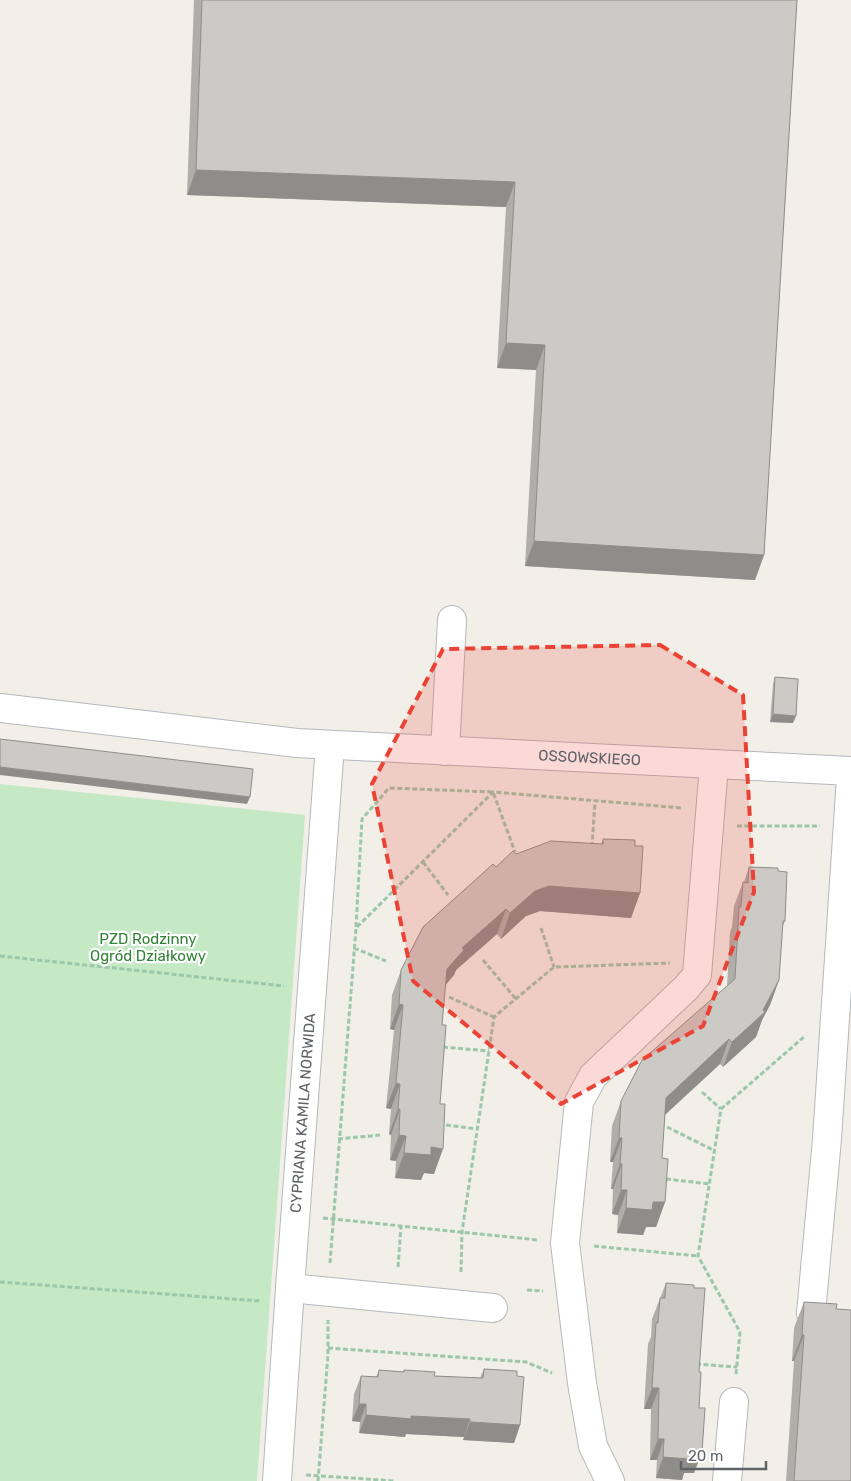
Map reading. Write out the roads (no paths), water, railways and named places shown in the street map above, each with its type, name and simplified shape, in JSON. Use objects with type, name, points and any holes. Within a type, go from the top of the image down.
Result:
[{"type":"street","points":[[445,751],[452,620]]},
{"type":"street","name":"OSSOWSKIEGO","points":[[0,708],[297,743],[851,772]]},
{"type":"street","name":"CYPRIANA KAMILA NORWIDA","points":[[277,1477],[330,745]]},
{"type":"street","points":[[610,1481],[593,1446],[583,1387],[565,1243],[579,1102],[594,1076],[686,988],[697,975],[714,764]]},
{"type":"street","points":[[811,1313],[827,1139],[851,777]]},
{"type":"street","points":[[289,1296],[492,1308]]},
{"type":"street","points":[[727,1481],[734,1402]]},
{"type":"park label","name":"PZD Rodzinny Ogród Działkowy","points":[[148,948]]}]
